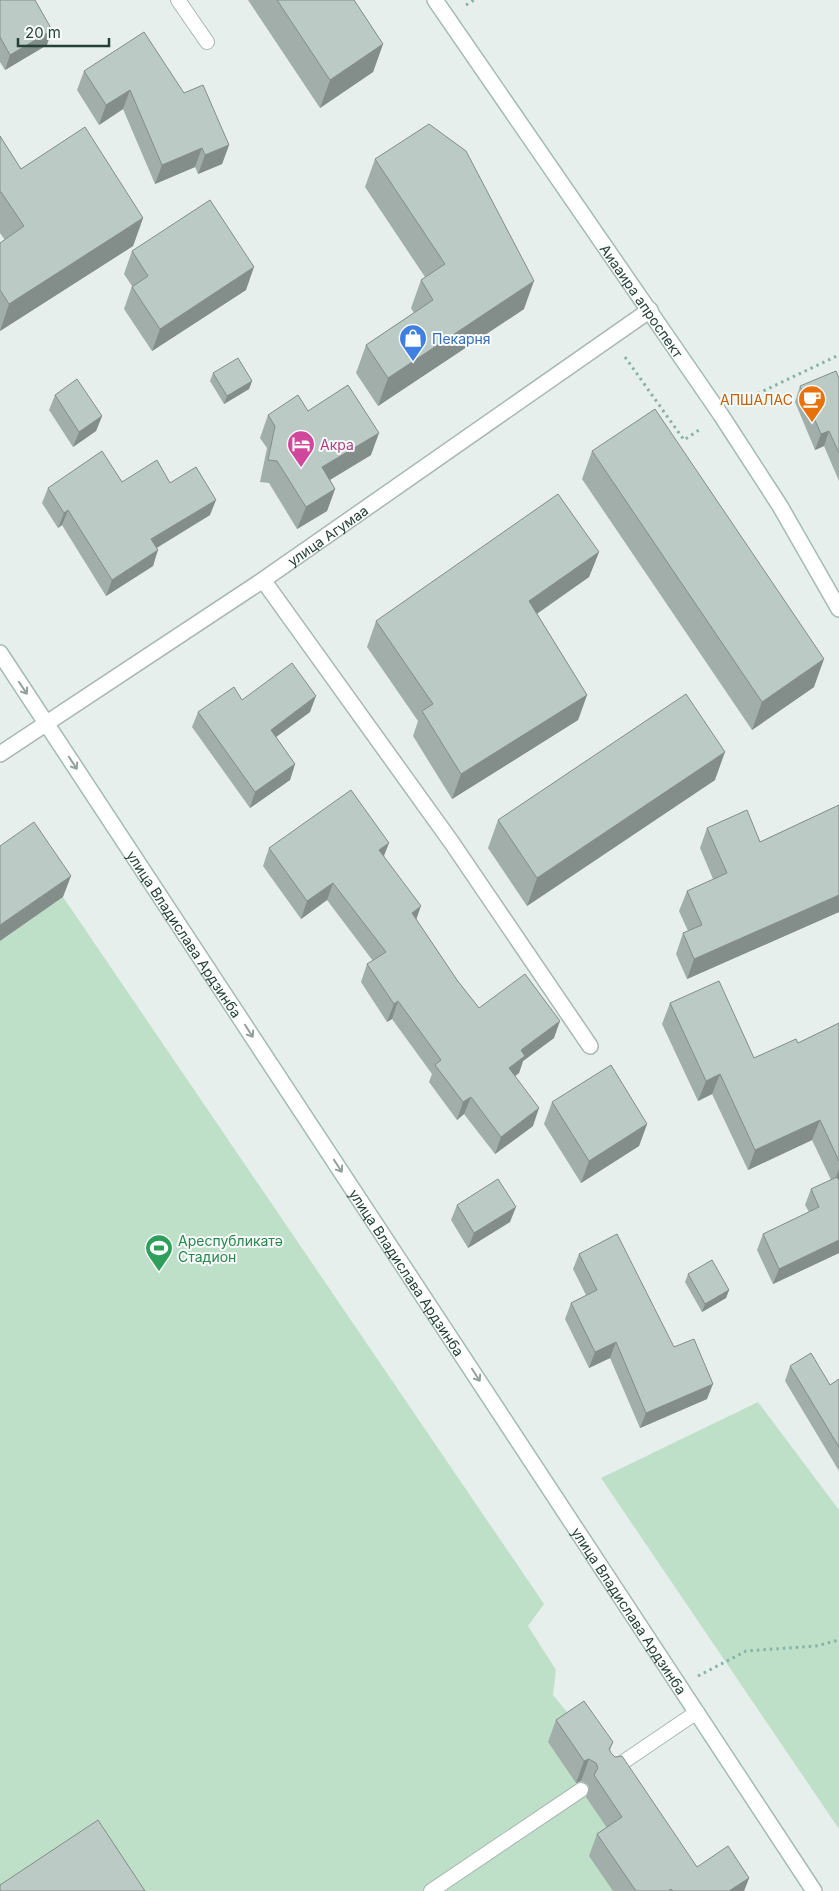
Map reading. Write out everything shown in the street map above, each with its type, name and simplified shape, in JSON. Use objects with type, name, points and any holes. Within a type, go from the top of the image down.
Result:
[{"type":"main road","name":"Аиааира апроспект","points":[[435,0],[650,310],[780,506],[839,609]]},
{"type":"main road","name":"улица Агумаа","points":[[0,754],[263,580],[650,310]]},
{"type":"main road","points":[[263,580],[452,843],[590,1046]]},
{"type":"main road","name":"улица Владислава Ардзинба","points":[[0,654],[814,1891]]},
{"type":"lane","points":[[178,0],[207,42]]},
{"type":"lane","points":[[610,1771],[697,1712]]},
{"type":"lane","points":[[431,1891],[581,1790]]},
{"type":"path","points":[[680,1686],[746,1651],[816,1646],[839,1640]]},
{"type":"green space","name":"Ареспубликатә Стадион","points":[[63,897],[544,1604],[528,1626],[556,1670],[553,1695],[576,1723],[689,1888],[735,1891],[0,1891],[0,941]]},
{"type":"green space","points":[[758,1402],[839,1510],[839,1829],[601,1478]]},
{"type":"building","points":[[0,0],[35,0],[52,30],[10,55],[0,37]]},
{"type":"building","points":[[277,0],[354,0],[383,44],[330,80]]},
{"type":"building","points":[[144,32],[184,93],[203,85],[229,145],[205,155],[202,148],[162,165],[130,90],[106,105],[84,71]]},
{"type":"building","points":[[429,124],[466,151],[534,281],[388,378],[366,345],[433,300],[421,280],[445,264],[375,159]]},
{"type":"building","points":[[85,127],[143,218],[9,304],[0,290],[0,243],[24,226],[0,192],[0,136],[21,169]]},
{"type":"building","points":[[210,200],[254,267],[160,329],[132,287],[148,276],[132,251]]},
{"type":"building","points":[[238,358],[252,381],[227,396],[213,373]]},
{"type":"building","points":[[836,371],[839,378],[839,453],[829,431],[821,434],[800,386]]},
{"type":"building","points":[[77,379],[102,416],[79,432],[55,395]]},
{"type":"building","points":[[348,385],[379,433],[322,467],[335,489],[306,507],[277,461],[268,460],[275,426],[268,415],[298,395],[308,411]]},
{"type":"building","points":[[655,409],[824,659],[762,702],[592,451]]},
{"type":"building","points":[[102,451],[122,482],[157,460],[170,483],[196,467],[216,500],[151,539],[158,550],[112,580],[68,510],[64,513],[48,488]]},
{"type":"building","points":[[558,494],[599,552],[529,601],[587,695],[461,774],[422,711],[433,704],[376,621]]},
{"type":"building","points":[[292,663],[316,696],[271,730],[295,764],[255,792],[198,712],[234,687],[242,700]]},
{"type":"building","points":[[686,694],[725,752],[537,878],[498,820]]},
{"type":"building","points":[[351,790],[389,843],[379,850],[421,906],[412,913],[457,980],[479,1008],[525,974],[560,1021],[521,1050],[525,1056],[509,1068],[539,1108],[501,1137],[471,1097],[463,1102],[435,1065],[441,1060],[398,1001],[394,1004],[367,964],[386,952],[333,883],[307,901],[269,848]]},
{"type":"building","points":[[839,805],[839,895],[694,959],[683,933],[702,925],[687,891],[727,873],[707,828],[747,810],[760,842]]},
{"type":"building","points":[[34,822],[71,876],[0,925],[0,846]]},
{"type":"building","points":[[719,981],[754,1058],[796,1039],[798,1043],[839,1023],[839,1161],[820,1120],[755,1150],[720,1074],[706,1081],[670,1003]]},
{"type":"building","points":[[611,1065],[647,1124],[589,1161],[552,1102]]},
{"type":"building","points":[[837,1177],[839,1181],[839,1240],[779,1269],[763,1234],[819,1207],[811,1189]]},
{"type":"building","points":[[498,1179],[516,1207],[474,1233],[457,1205]]},
{"type":"building","points":[[617,1234],[674,1347],[694,1339],[713,1384],[646,1413],[616,1342],[595,1352],[571,1303],[597,1290],[579,1254]]},
{"type":"building","points":[[712,1260],[729,1290],[705,1304],[688,1274]]},
{"type":"building","points":[[811,1353],[830,1385],[839,1379],[839,1447],[790,1366]]},
{"type":"building","points":[[584,1701],[613,1742],[609,1749],[611,1753],[615,1757],[622,1756],[697,1867],[728,1846],[749,1878],[729,1891],[673,1891],[671,1889],[668,1891],[636,1891],[597,1834],[622,1817],[594,1775],[598,1768],[596,1763],[589,1759],[584,1761],[556,1720]]},
{"type":"building","points":[[98,1820],[145,1891],[0,1891],[0,1885]]},
{"type":"place","name":"Пекарня","points":[[413,362]]},
{"type":"place","name":"АПШАЛАС","points":[[812,423]]},
{"type":"place","name":"Акра","points":[[301,468]]},
{"type":"place","name":"Ареспубликатә Стадион","points":[[159,1272]]}]
